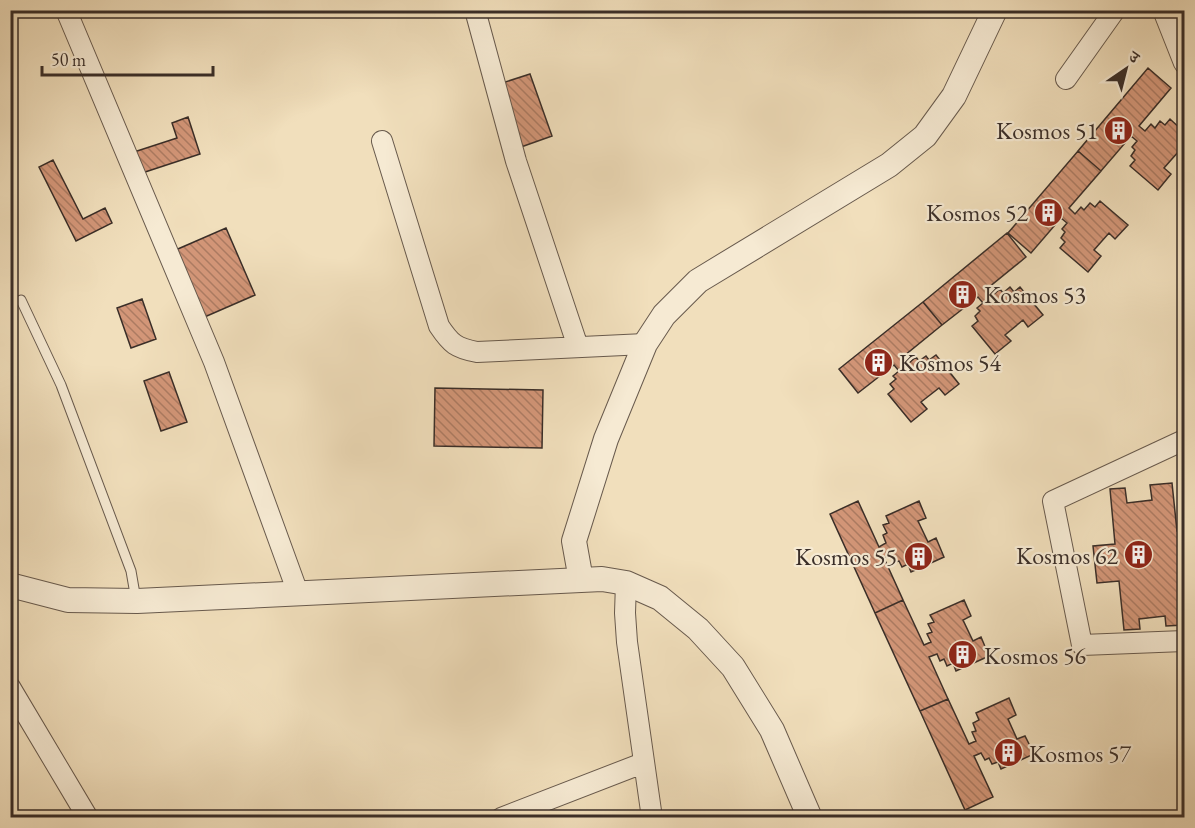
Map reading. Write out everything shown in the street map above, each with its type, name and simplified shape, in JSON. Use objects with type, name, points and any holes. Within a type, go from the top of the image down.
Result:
[{"type":"street","points":[[66,10],[214,362],[298,593]]},
{"type":"street","points":[[475,10],[516,161],[578,347]]},
{"type":"street","points":[[581,580],[574,541],[606,439],[645,344],[664,315],[698,281],[890,165],[925,136],[954,96],[995,10]]},
{"type":"street","points":[[1066,80],[1115,10]]},
{"type":"street","points":[[1163,10],[1185,63]]},
{"type":"street","points":[[382,141],[439,326],[448,339],[460,349],[477,352],[645,344]]},
{"type":"street","points":[[1185,440],[1053,501],[1082,645],[1185,641]]},
{"type":"street","points":[[10,585],[68,600],[137,601],[602,579],[626,583],[660,598],[698,629],[733,667],[772,730],[810,818]]},
{"type":"street","points":[[626,583],[627,642],[652,818]]},
{"type":"street","points":[[10,687],[88,818]]},
{"type":"street","points":[[501,818],[643,763]]},
{"type":"lane","points":[[21,300],[61,385],[131,571],[137,601]]},
{"type":"building","name":"Kosmos 51","points":[[1148,68],[1171,88],[1139,126],[1145,131],[1151,124],[1155,128],[1160,121],[1165,125],[1170,119],[1184,132],[1184,155],[1179,151],[1164,168],[1171,174],[1158,190],[1130,166],[1135,160],[1131,156],[1135,150],[1132,147],[1137,141],[1131,136],[1101,171],[1078,151]]},
{"type":"building","points":[[530,74],[552,136],[521,147],[499,84]]},
{"type":"building","points":[[188,117],[200,154],[142,173],[134,152],[177,138],[172,123]]},
{"type":"building","name":"Kosmos 52","points":[[1078,151],[1101,171],[1069,208],[1075,214],[1081,207],[1084,210],[1090,203],[1095,207],[1100,201],[1128,225],[1115,239],[1109,233],[1094,250],[1101,256],[1088,272],[1060,248],[1065,242],[1061,238],[1065,232],[1062,229],[1067,223],[1061,218],[1031,253],[1008,233]]},
{"type":"building","points":[[53,160],[83,219],[105,208],[112,223],[76,241],[39,167]]},
{"type":"building","points":[[226,228],[255,295],[200,319],[171,252]]},
{"type":"building","name":"Kosmos 53","points":[[1007,233],[1026,257],[988,288],[993,295],[1000,289],[1003,293],[1010,287],[1014,292],[1020,287],[1043,315],[1028,327],[1023,320],[1005,335],[1011,341],[995,354],[972,326],[978,321],[975,316],[980,311],[977,308],[983,303],[978,297],[942,325],[923,302]]},
{"type":"building","points":[[142,299],[156,339],[131,348],[117,308]]},
{"type":"building","name":"Kosmos 54","points":[[923,302],[942,325],[904,356],[909,363],[916,357],[919,361],[926,356],[929,360],[936,355],[959,384],[945,395],[939,388],[921,402],[927,409],[911,422],[888,394],[894,389],[890,384],[896,379],[893,376],[899,371],[894,365],[858,393],[839,369]]},
{"type":"building","points":[[169,372],[187,422],[161,431],[144,381]]},
{"type":"building","points":[[435,388],[543,390],[542,448],[434,446]]},
{"type":"building","name":"Kosmos 62","points":[[1172,483],[1177,531],[1184,531],[1184,563],[1180,564],[1184,625],[1166,626],[1165,616],[1139,619],[1140,629],[1124,630],[1119,581],[1097,583],[1093,546],[1115,544],[1110,489],[1125,488],[1127,503],[1152,500],[1150,485]]},
{"type":"building","name":"Kosmos 55","points":[[858,501],[879,547],[886,543],[883,535],[887,533],[883,525],[889,523],[886,516],[919,501],[926,518],[918,521],[928,542],[936,538],[944,557],[911,572],[908,564],[902,567],[899,561],[895,562],[892,555],[884,558],[903,600],[875,613],[830,514]]},
{"type":"building","name":"Kosmos 56","points":[[903,600],[924,645],[931,642],[927,634],[932,632],[928,624],[934,622],[930,615],[964,600],[971,616],[963,620],[973,641],[981,637],[989,656],[956,671],[953,663],[947,666],[944,659],[940,661],[937,654],[929,657],[948,699],[920,711],[875,613]]},
{"type":"building","name":"Kosmos 57","points":[[1009,698],[1016,715],[1008,719],[1017,739],[1025,736],[1034,754],[1001,769],[998,762],[992,764],[989,758],[985,760],[981,753],[974,756],[993,797],[965,810],[920,711],[948,699],[969,744],[976,741],[972,732],[976,731],[973,723],[979,720],[976,713]]},
{"type":"place","name":"Kosmos 51","points":[[1119,130]]},
{"type":"place","name":"Kosmos 52","points":[[1049,212]]},
{"type":"place","name":"Kosmos 53","points":[[963,294]]},
{"type":"place","name":"Kosmos 54","points":[[878,362]]},
{"type":"place","name":"Kosmos 62","points":[[1139,555]]},
{"type":"place","name":"Kosmos 55","points":[[918,556]]},
{"type":"place","name":"Kosmos 56","points":[[963,655]]},
{"type":"place","name":"Kosmos 57","points":[[1008,753]]}]
